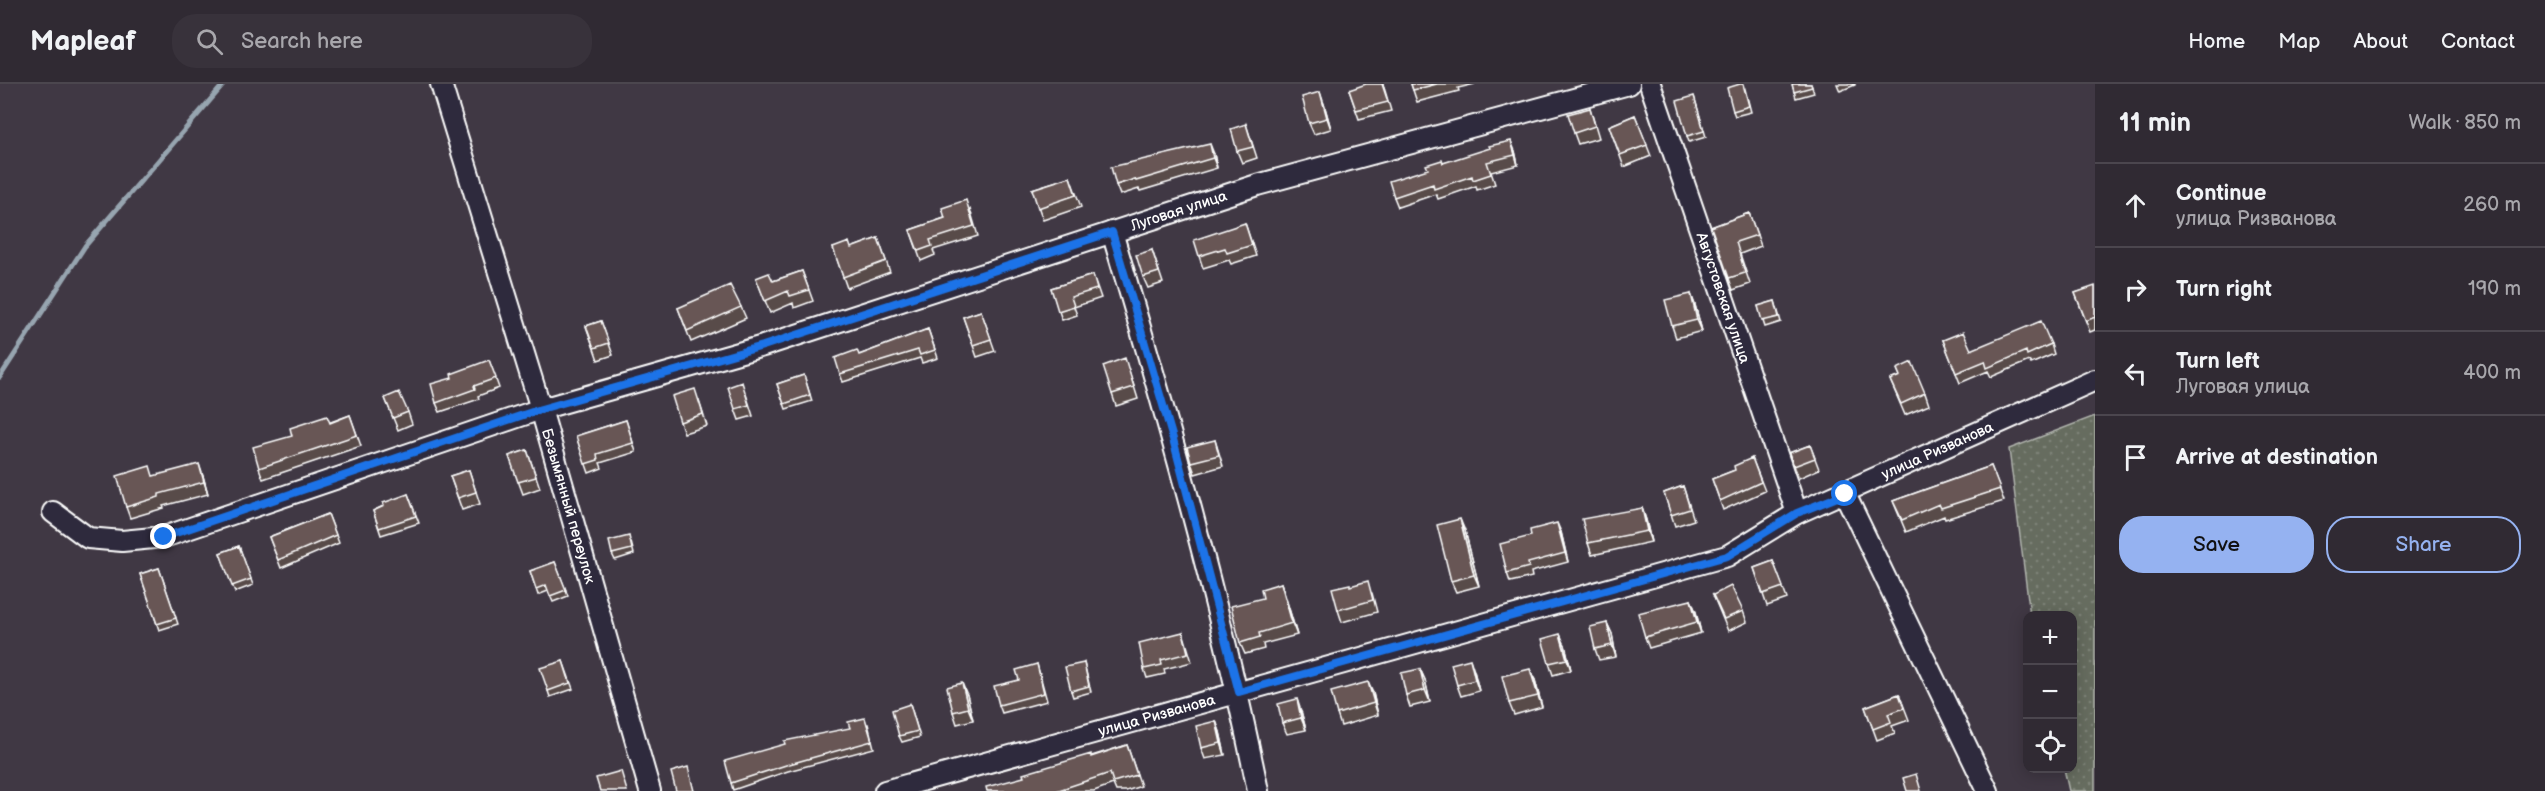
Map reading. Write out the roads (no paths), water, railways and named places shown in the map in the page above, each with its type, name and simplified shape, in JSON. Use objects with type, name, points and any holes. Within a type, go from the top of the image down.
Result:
[{"type":"street","name":"Безымянный переулок","points":[[441,84],[541,409],[650,791]]},
{"type":"street","name":"Луговая улица","points":[[53,512],[88,538],[122,541],[164,537],[541,409],[763,346],[1257,186],[1629,84]]},
{"type":"street","name":"Августовская улица","points":[[1650,84],[1797,513]]},
{"type":"street","points":[[1112,232],[1173,439],[1239,692],[1258,791]]},
{"type":"street","name":"улица Ризванова","points":[[885,791],[1727,556],[1797,513],[1845,494],[2095,380]]},
{"type":"street","points":[[1845,494],[1988,791]]},
{"type":"waterway","points":[[0,377],[85,246],[224,84]]}]
